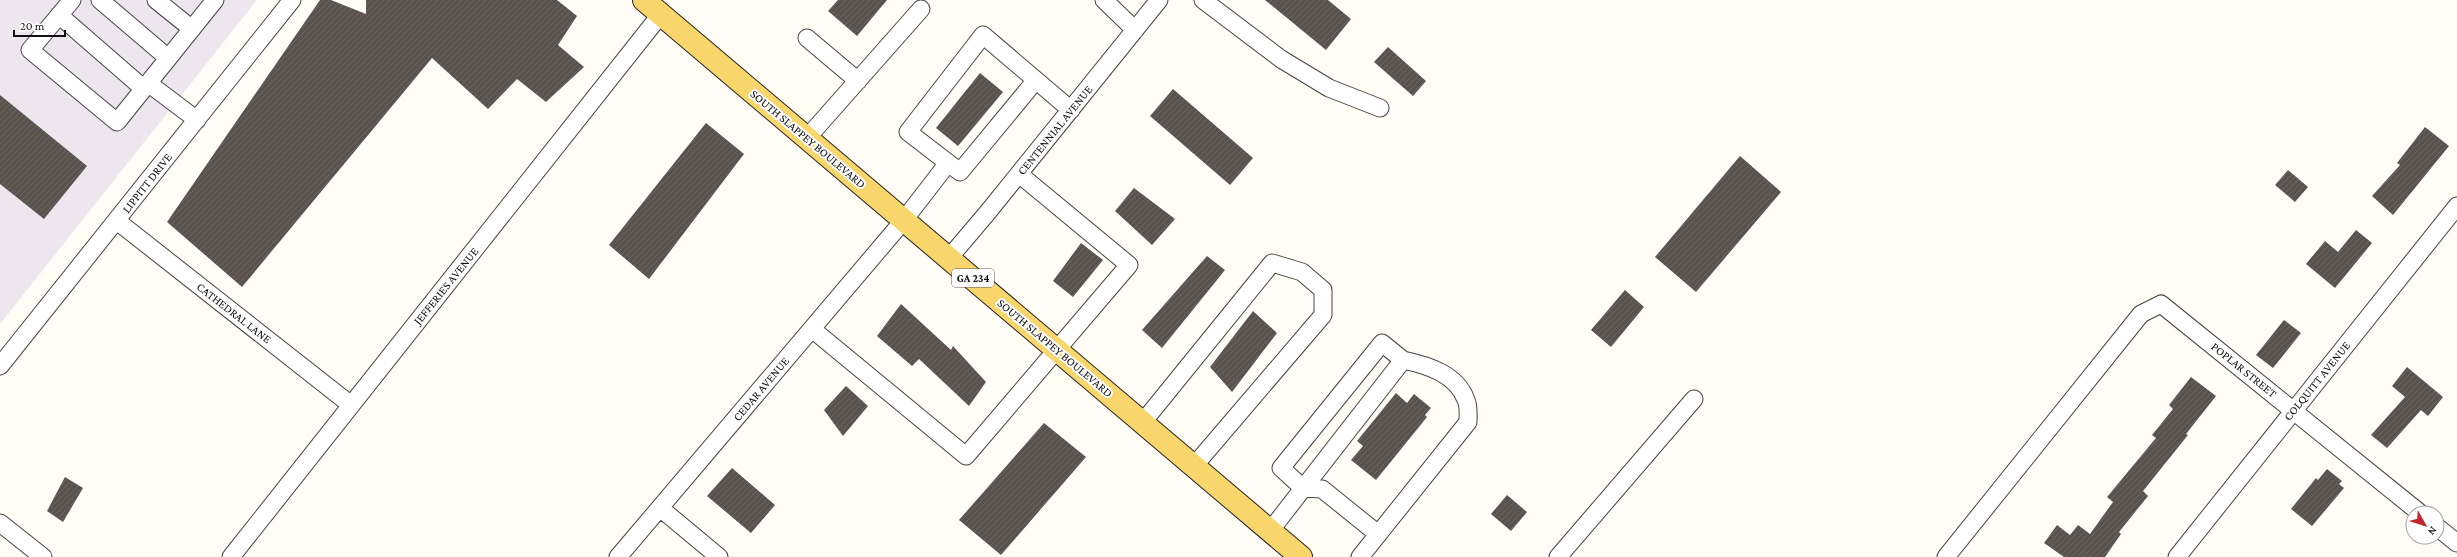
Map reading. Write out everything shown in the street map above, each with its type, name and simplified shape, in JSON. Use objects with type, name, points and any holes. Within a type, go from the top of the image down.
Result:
[{"type":"main road","name":"SOUTH SLAPPEY BOULEVARD","points":[[652,5],[948,258],[1302,557]]},
{"type":"street","points":[[72,0],[30,50],[117,122],[213,1]]},
{"type":"street","points":[[100,0],[168,58]]},
{"type":"street","points":[[156,0],[192,29]]},
{"type":"street","name":"LIPPITT DRIVE","points":[[0,366],[292,0]]},
{"type":"street","points":[[1104,0],[1135,30]]},
{"type":"street","name":"CENTENNIAL AVENUE","points":[[948,258],[1019,174],[1159,0]]},
{"type":"street","points":[[1203,0],[1280,59],[1329,88],[1380,108]]},
{"type":"street","name":"JEFFERIES AVENUE","points":[[231,557],[351,405],[652,5]]},
{"type":"street","points":[[807,138],[921,9]]},
{"type":"street","points":[[59,16],[146,86],[197,120]]},
{"type":"street","points":[[1036,80],[960,172],[908,132],[983,35],[1036,80],[1071,110]]},
{"type":"street","points":[[807,38],[858,81]]},
{"type":"street","name":"CEDAR AVENUE","points":[[618,557],[904,220],[948,163]]},
{"type":"street","points":[[812,329],[966,456],[1129,265],[1019,174]]},
{"type":"street","name":"COLQUITT AVENUE","points":[[2177,557],[2457,206]]},
{"type":"street","name":"CATHEDRAL LANE","points":[[116,221],[351,405]]},
{"type":"street","points":[[1143,422],[1272,263],[1302,272],[1323,290],[1323,315],[1194,466]]},
{"type":"street","name":"POPLAR STREET","points":[[1946,557],[2141,314],[2161,304],[2410,505]]},
{"type":"street","points":[[1360,557],[1468,422],[1467,401],[1455,382],[1426,365],[1403,360],[1382,343],[1281,468],[1303,488],[1322,489],[1378,534]]},
{"type":"street","points":[[1270,531],[1403,360]]},
{"type":"street","points":[[1558,557],[1694,399]]},
{"type":"street","points":[[660,508],[719,557]]},
{"type":"street","points":[[0,523],[43,557]]},
{"type":"street","points":[[2445,533],[2457,543]]},
{"type":"shaded area","points":[[0,0],[257,0],[0,324]]},
{"type":"building","points":[[320,0],[331,0],[366,14],[366,0],[557,0],[577,16],[558,45],[584,67],[546,102],[517,79],[488,109],[432,58],[242,287],[167,222]]},
{"type":"building","points":[[838,0],[887,0],[857,36],[828,11]]},
{"type":"building","points":[[1265,0],[1328,0],[1351,19],[1326,50]]},
{"type":"building","points":[[1388,47],[1426,81],[1413,96],[1374,62]]},
{"type":"building","points":[[980,73],[1003,92],[958,146],[936,128]]},
{"type":"building","points":[[1173,89],[1253,158],[1230,185],[1150,116]]},
{"type":"building","points":[[0,95],[87,166],[44,219],[0,184]]},
{"type":"building","points":[[706,123],[744,154],[649,279],[609,245]]},
{"type":"building","points":[[2425,127],[2449,146],[2393,215],[2372,196],[2400,165],[2397,163]]},
{"type":"building","points":[[1740,156],[1781,192],[1696,292],[1655,257]]},
{"type":"building","points":[[2288,170],[2308,187],[2295,202],[2275,185]]},
{"type":"building","points":[[1134,188],[1175,219],[1152,245],[1115,211]]},
{"type":"building","points":[[2356,230],[2372,243],[2335,288],[2306,264],[2325,241],[2338,252]]},
{"type":"building","points":[[1081,243],[1103,260],[1073,297],[1053,281]]},
{"type":"building","points":[[1207,256],[1225,270],[1162,348],[1142,330]]},
{"type":"building","points":[[1625,290],[1644,307],[1611,347],[1591,330]]},
{"type":"building","points":[[901,304],[951,350],[953,346],[986,382],[969,406],[919,359],[912,366],[877,336]]},
{"type":"building","points":[[1253,311],[1277,333],[1232,392],[1210,367]]},
{"type":"building","points":[[2284,320],[2301,333],[2273,368],[2256,355]]},
{"type":"building","points":[[2407,367],[2443,397],[2428,416],[2421,410],[2387,448],[2371,435],[2405,397],[2392,386]]},
{"type":"building","points":[[2191,377],[2216,396],[2186,434],[2188,435],[2143,491],[2148,496],[2119,532],[2121,534],[2105,557],[2064,557],[2044,543],[2057,525],[2070,535],[2078,525],[2090,534],[2113,502],[2107,497],[2156,438],[2152,435],[2173,409],[2169,405]]},
{"type":"building","points":[[846,386],[868,406],[843,436],[824,410]]},
{"type":"building","points":[[1396,393],[1407,403],[1414,394],[1431,408],[1425,415],[1427,417],[1376,480],[1351,460],[1363,446],[1357,441]]},
{"type":"building","points":[[1044,423],[1086,457],[1001,555],[959,520]]},
{"type":"building","points":[[732,468],[775,505],[751,533],[707,496]]},
{"type":"building","points":[[2327,469],[2342,481],[2339,484],[2344,488],[2312,526],[2291,509],[2316,478],[2318,480]]},
{"type":"building","points":[[65,477],[83,488],[63,522],[47,511]]},
{"type":"building","points":[[1507,495],[1527,512],[1511,531],[1491,514]]}]
